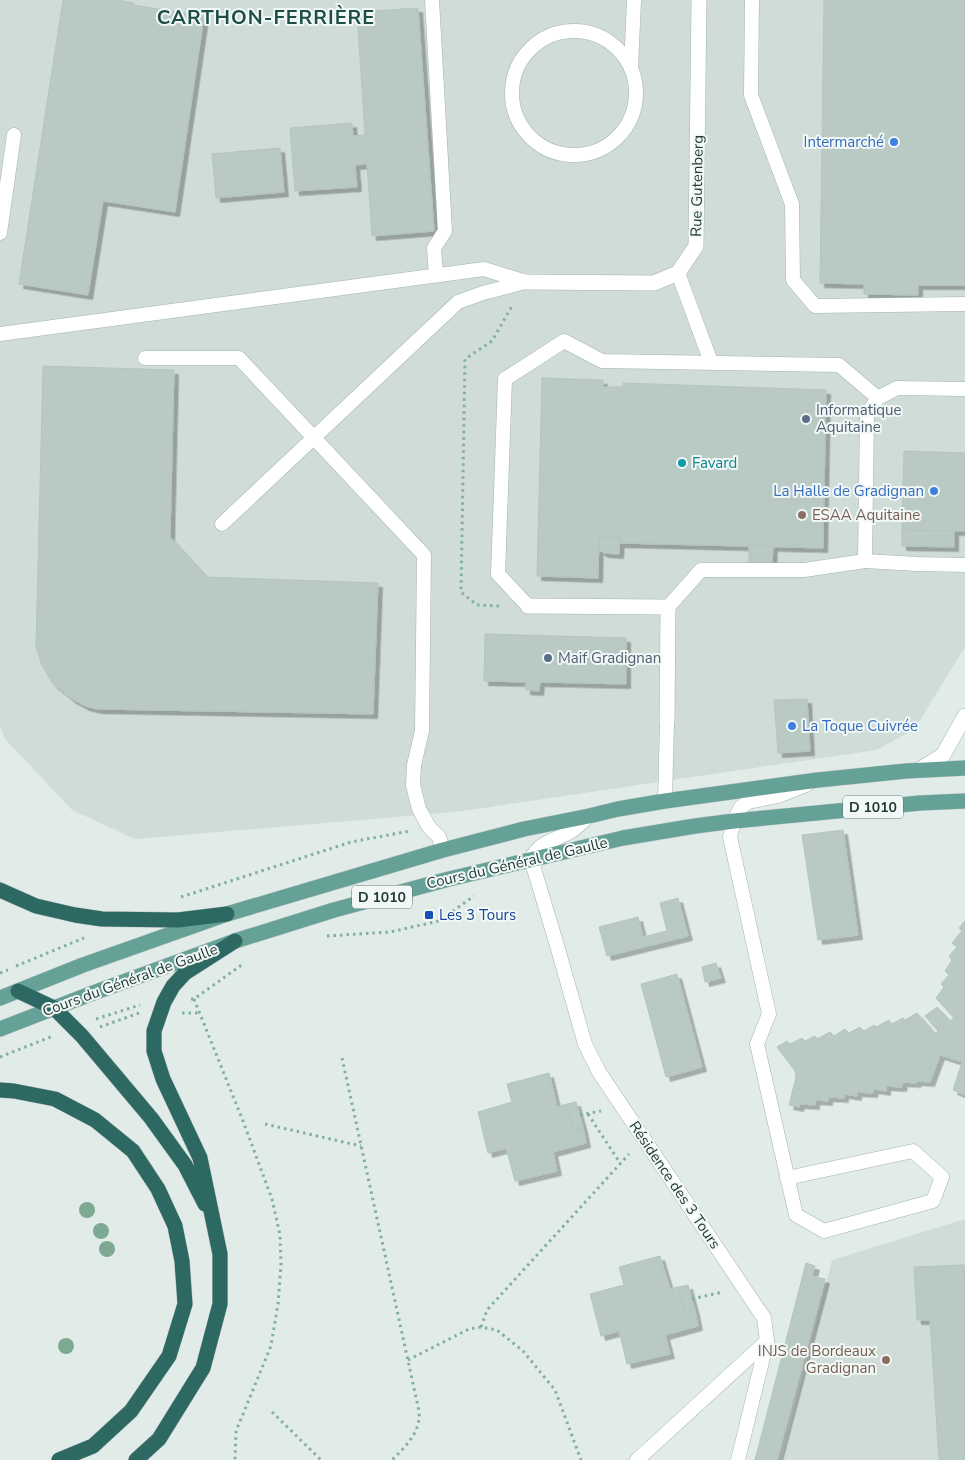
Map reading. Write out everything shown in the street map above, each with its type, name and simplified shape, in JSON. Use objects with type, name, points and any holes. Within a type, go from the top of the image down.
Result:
[{"type":"highway","points":[[0,890],[36,906],[102,919],[178,920],[227,914]]},
{"type":"highway","points":[[136,1460],[159,1439],[203,1368],[220,1304],[220,1254],[200,1158],[163,1079],[154,1050],[154,1031],[161,1007],[185,973],[235,941]]},
{"type":"highway","points":[[18,991],[54,1008],[78,1031],[151,1118],[185,1165],[214,1223]]},
{"type":"highway","points":[[0,1090],[55,1099],[95,1120],[133,1150],[158,1189],[175,1226],[182,1261],[185,1304],[169,1356],[131,1411],[93,1446],[59,1460]]},
{"type":"main road","name":"Cours du Général de Gaulle","points":[[0,998],[83,965],[227,914],[524,828],[665,801],[818,780],[919,770],[965,768]]},
{"type":"main road","name":"Cours du Général de Gaulle","points":[[0,1029],[235,941],[334,910],[449,879],[623,838],[734,821],[920,803],[965,801]]},
{"type":"street","name":"Rue Gutenberg","points":[[678,273],[696,246],[699,0]]},
{"type":"street","points":[[526,282],[654,283],[678,273]]},
{"type":"street","points":[[528,606],[668,607],[667,722]]},
{"type":"street","points":[[919,770],[943,755],[960,731],[965,716]]},
{"type":"lane","points":[[432,0],[445,231],[434,248],[436,275]]},
{"type":"lane","points":[[631,68],[619,50],[602,38],[581,31],[559,33],[540,42],[524,56],[515,76],[512,98],[518,118],[528,135],[543,147],[561,154],[581,155],[600,150],[616,140],[628,124],[635,106],[636,87],[631,68],[634,0]]},
{"type":"lane","points":[[752,0],[752,95],[792,204],[793,280],[815,306],[965,304]]},
{"type":"lane","points":[[0,233],[14,135]]},
{"type":"lane","points":[[0,334],[484,268],[526,282]]},
{"type":"lane","points":[[678,273],[711,362]]},
{"type":"lane","points":[[222,524],[458,302],[483,293],[526,282]]},
{"type":"lane","points":[[528,606],[498,574],[505,380],[564,342],[602,361],[839,365],[878,398]]},
{"type":"lane","points":[[145,358],[239,358],[424,556],[422,731],[414,764],[413,785],[419,810],[429,827],[439,837],[443,850]]},
{"type":"lane","points":[[865,560],[868,414],[878,398],[897,388],[965,389]]},
{"type":"lane","points":[[668,607],[701,570],[804,570],[865,560],[965,565]]},
{"type":"lane","points":[[665,801],[667,722]]},
{"type":"lane","points":[[787,1178],[913,1151],[942,1177],[933,1201],[824,1231],[796,1215],[787,1178],[756,1044],[769,1014],[730,836],[734,821],[741,807],[748,802],[778,796],[818,780]]},
{"type":"lane","points":[[531,860],[535,850],[570,832],[589,816]]},
{"type":"lane","name":"Résidence des 3 Tours","points":[[531,860],[584,1044],[599,1072],[764,1318],[768,1341]]},
{"type":"lane","points":[[637,1460],[768,1341]]},
{"type":"lane","points":[[738,1460],[768,1341]]},
{"type":"path","points":[[526,282],[492,341],[465,359],[461,592],[477,605],[528,606]]},
{"type":"path","points":[[319,939],[329,936],[390,932],[440,921],[480,892]]},
{"type":"path","points":[[0,1057],[48,1038],[96,1028],[161,1007],[194,999],[244,963]]},
{"type":"path","points":[[194,999],[269,1190],[280,1235],[281,1264],[278,1304],[270,1346],[236,1432],[236,1460]]},
{"type":"path","points":[[48,1038],[64,1039],[102,1018],[140,1005],[199,1012]]},
{"type":"path","points":[[342,1058],[420,1418],[414,1436],[392,1460]]},
{"type":"path","points":[[588,1114],[620,1163]]},
{"type":"path","points":[[265,1124],[361,1146]]},
{"type":"path","points":[[481,1327],[487,1310],[643,1138]]},
{"type":"path","points":[[692,1299],[743,1287]]},
{"type":"path","points":[[408,1360],[468,1329],[481,1327],[497,1330],[523,1351],[555,1390],[581,1460]]},
{"type":"path","points":[[272,1412],[321,1460]]},
{"type":"shaded area","points":[[0,0],[965,0],[965,647],[914,730],[876,750],[455,812],[135,839],[72,810],[5,739],[0,726]]},
{"type":"shaded area","name":"INJS de Bordeaux Gradignan","points":[[965,1219],[965,1460],[782,1460],[832,1260]]},
{"type":"building","points":[[63,0],[117,0],[134,3],[133,5],[204,16],[175,212],[103,201],[88,295],[19,284]]},
{"type":"building","name":"Intermarché","points":[[824,0],[965,0],[965,285],[918,285],[918,295],[864,294],[864,284],[820,283]]},
{"type":"building","points":[[418,8],[434,231],[372,236],[367,164],[355,165],[357,187],[295,191],[290,128],[352,123],[353,136],[365,135],[357,12]]},
{"type":"building","points":[[280,148],[284,192],[216,198],[212,154]]},
{"type":"building","points":[[43,366],[174,370],[170,537],[207,577],[378,583],[373,714],[97,709],[85,706],[72,699],[53,684],[42,665],[36,647]]},
{"type":"building","name":"Favard","points":[[542,378],[603,380],[603,387],[623,387],[623,383],[826,390],[823,548],[619,543],[620,537],[599,537],[598,578],[537,576]]},
{"type":"building","name":"La Halle de Gradignan","points":[[904,451],[965,453],[965,531],[902,530]]},
{"type":"building","points":[[902,530],[954,531],[954,547],[902,546]]},
{"type":"building","points":[[599,537],[620,537],[619,554],[604,553],[599,550]]},
{"type":"building","points":[[749,545],[773,546],[772,565],[749,565]]},
{"type":"building","points":[[485,634],[626,638],[626,684],[540,682],[539,691],[526,690],[526,682],[484,681]]},
{"type":"building","name":"La Toque Cuivrée","points":[[807,699],[810,751],[778,753],[774,700]]},
{"type":"building","points":[[843,830],[858,935],[818,940],[802,835]]},
{"type":"building","points":[[678,898],[688,936],[607,956],[599,927],[638,917],[643,937],[667,931],[660,903]]},
{"type":"building","points":[[965,921],[965,1095],[953,1090],[962,1062],[940,1055],[930,1082],[903,1082],[902,1087],[886,1086],[886,1091],[874,1089],[873,1093],[857,1092],[857,1096],[844,1094],[844,1098],[828,1097],[828,1101],[815,1100],[815,1105],[800,1104],[799,1107],[789,1105],[796,1077],[795,1071],[777,1047],[787,1041],[790,1044],[802,1038],[805,1041],[815,1036],[817,1039],[830,1032],[834,1036],[845,1029],[849,1033],[860,1027],[864,1031],[889,1020],[892,1024],[903,1018],[905,1020],[917,1013],[935,1034],[938,1031],[925,1016],[937,1007],[950,1021],[954,1018],[936,998],[944,987],[941,984],[949,975],[945,971],[952,960],[949,956],[957,947],[952,943],[962,931],[959,928]]},
{"type":"building","points":[[716,963],[721,978],[705,982],[702,967]]},
{"type":"building","points":[[677,974],[702,1067],[666,1077],[641,984]]},
{"type":"building","points":[[549,1073],[557,1107],[567,1104],[573,1131],[583,1128],[586,1143],[553,1152],[557,1171],[515,1181],[506,1148],[488,1153],[478,1112],[512,1102],[507,1084]]},
{"type":"building","points":[[576,1102],[583,1128],[573,1131],[567,1104]]},
{"type":"building","points":[[660,1256],[670,1289],[678,1287],[685,1313],[695,1311],[698,1326],[665,1335],[670,1354],[627,1364],[619,1331],[601,1336],[590,1294],[624,1285],[619,1267]]},
{"type":"building","points":[[806,1263],[815,1266],[812,1276],[825,1279],[777,1460],[755,1460]]},
{"type":"building","points":[[964,1265],[965,1460],[939,1460],[930,1320],[917,1320],[914,1267]]},
{"type":"building","points":[[688,1285],[695,1311],[685,1313],[678,1287]]},
{"type":"place","name":"Intermarché","points":[[894,142]]},
{"type":"place","name":"Informatique Aquitaine","points":[[806,419]]},
{"type":"place","name":"Favard","points":[[682,463]]},
{"type":"place","name":"La Halle de Gradignan","points":[[934,491]]},
{"type":"place","name":"ESAA Aquitaine","points":[[802,515]]},
{"type":"place","name":"Maif Gradignan","points":[[548,658]]},
{"type":"place","name":"La Toque Cuivrée","points":[[792,726]]},
{"type":"place","name":"Les 3 Tours","points":[[429,915]]},
{"type":"place","name":"INJS de Bordeaux Gradignan","points":[[886,1360]]},
{"type":"district","name":"CARTHON-FERRIÈRE","points":[[266,17]]}]
